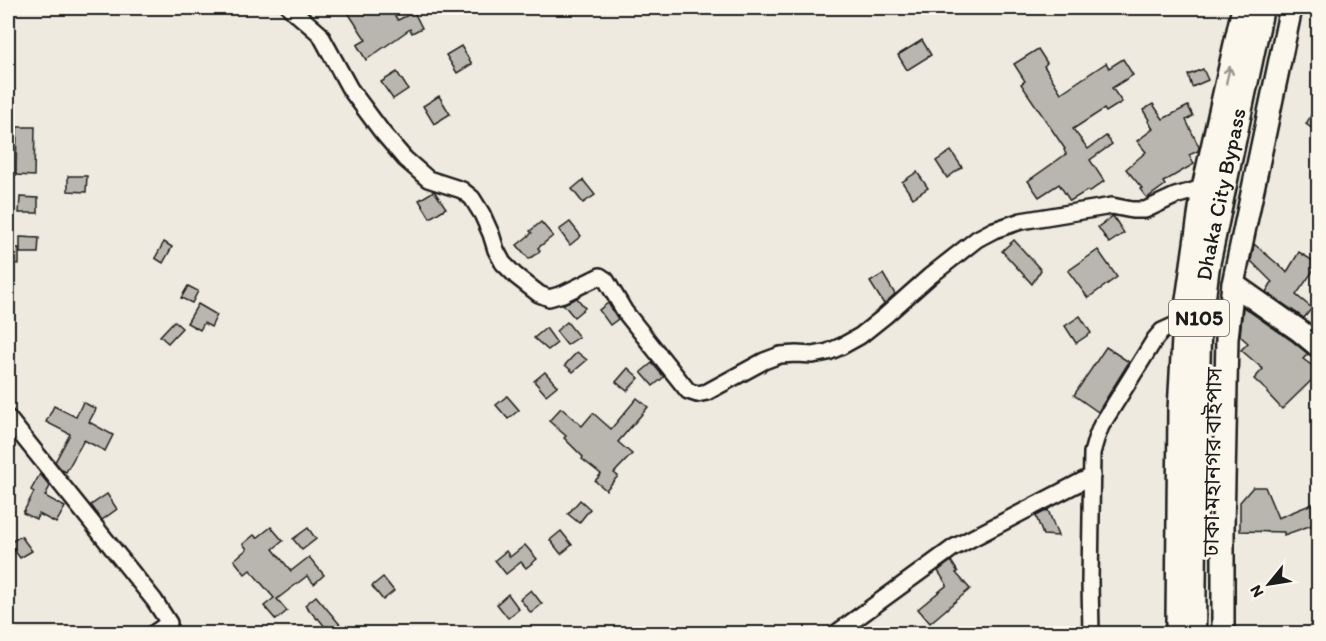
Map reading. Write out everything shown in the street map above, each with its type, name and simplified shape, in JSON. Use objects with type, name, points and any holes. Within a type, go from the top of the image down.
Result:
[{"type":"highway","name":"Dhaka City Bypass","points":[[1191,633],[1197,337],[1205,265],[1259,8]]},
{"type":"highway","name":"ঢাকা মহানগর বাইপাস","points":[[1210,633],[1214,341],[1241,170],[1275,8]]},
{"type":"main road","points":[[1177,633],[1179,410],[1184,321],[1203,188],[1243,8]]},
{"type":"main road","points":[[1223,633],[1227,338],[1233,284],[1291,8]]},
{"type":"main road","points":[[1233,284],[1318,346]]},
{"type":"street","points":[[290,8],[320,34],[350,89],[381,132],[405,159],[428,178],[462,190],[472,198],[482,214],[503,263],[516,276],[539,294],[549,297],[563,294],[600,276],[606,280],[625,312],[688,391],[697,394],[707,393],[764,361],[780,355],[813,355],[842,346],[860,336],[930,276],[978,239],[994,230],[1021,221],[1112,206],[1145,210],[1175,196],[1203,188]]},
{"type":"street","points":[[1091,633],[1092,453],[1096,439],[1101,426],[1155,339],[1162,331],[1184,321]]},
{"type":"street","points":[[8,418],[154,600],[172,628],[153,633]]},
{"type":"street","points":[[835,633],[953,548],[1092,476]]},
{"type":"building","points":[[345,8],[389,8],[398,20],[414,12],[422,28],[412,33],[410,29],[366,60],[357,45],[366,40]]},
{"type":"building","points":[[922,40],[931,55],[907,70],[898,55]]},
{"type":"building","points":[[461,46],[472,64],[457,73],[446,55]]},
{"type":"building","points":[[1038,49],[1047,63],[1044,66],[1061,93],[1106,63],[1109,68],[1123,59],[1133,75],[1112,88],[1122,102],[1106,112],[1104,109],[1073,129],[1088,149],[1106,136],[1112,144],[1090,160],[1104,181],[1089,192],[1088,190],[1070,201],[1059,184],[1039,197],[1028,181],[1066,154],[1065,149],[1021,84],[1025,81],[1014,64]]},
{"type":"building","points":[[1203,69],[1208,80],[1192,87],[1188,75]]},
{"type":"building","points":[[397,72],[408,89],[393,99],[381,82]]},
{"type":"building","points":[[439,96],[450,114],[434,124],[423,106]]},
{"type":"building","points":[[1318,103],[1318,133],[1306,124]]},
{"type":"building","points":[[1153,104],[1163,119],[1188,106],[1193,116],[1186,120],[1199,147],[1198,151],[1189,155],[1194,164],[1163,182],[1165,185],[1147,198],[1140,189],[1142,188],[1126,169],[1146,152],[1137,141],[1153,129],[1143,110]]},
{"type":"building","points":[[17,127],[35,127],[34,176],[16,175]]},
{"type":"building","points":[[951,151],[962,167],[947,178],[936,161]]},
{"type":"building","points":[[917,172],[928,188],[913,198],[902,182]]},
{"type":"building","points":[[68,176],[87,176],[86,192],[68,191]]},
{"type":"building","points":[[583,180],[595,195],[583,203],[572,189]]},
{"type":"building","points":[[434,191],[446,208],[430,218],[419,200]]},
{"type":"building","points":[[20,197],[38,198],[38,213],[19,213]]},
{"type":"building","points":[[1113,216],[1124,233],[1109,243],[1098,227]]},
{"type":"building","points":[[541,222],[553,236],[538,248],[540,251],[529,259],[517,245]]},
{"type":"building","points":[[570,222],[581,236],[570,245],[559,230]]},
{"type":"building","points":[[20,237],[39,238],[38,253],[20,253]]},
{"type":"building","points":[[1014,240],[1041,270],[1032,284],[1002,251]]},
{"type":"building","points":[[164,242],[172,247],[163,263],[155,258]]},
{"type":"building","points":[[1254,244],[1287,272],[1299,252],[1318,264],[1296,295],[1312,308],[1304,318],[1266,292],[1272,282],[1251,261]]},
{"type":"building","points":[[8,248],[19,248],[19,264],[8,263]]},
{"type":"building","points":[[1098,250],[1117,277],[1088,298],[1068,271]]},
{"type":"building","points":[[883,274],[895,294],[884,304],[870,282]]},
{"type":"building","points":[[188,286],[198,291],[192,303],[181,298]]},
{"type":"building","points":[[577,298],[585,308],[574,317],[563,304]]},
{"type":"building","points":[[608,303],[618,319],[610,325],[599,310]]},
{"type":"building","points":[[198,304],[217,315],[211,327],[204,323],[200,330],[187,323]]},
{"type":"building","points":[[1243,307],[1308,354],[1303,359],[1318,370],[1318,374],[1282,409],[1254,379],[1263,369],[1241,350],[1248,343],[1240,336]]},
{"type":"building","points":[[1080,316],[1091,333],[1076,343],[1065,326]]},
{"type":"building","points":[[174,321],[182,328],[168,343],[160,336]]},
{"type":"building","points":[[567,322],[579,337],[567,345],[556,331]]},
{"type":"building","points":[[546,328],[557,343],[548,350],[534,338]]},
{"type":"building","points":[[1106,347],[1129,362],[1098,412],[1074,395]]},
{"type":"building","points":[[577,352],[587,360],[573,372],[565,365]]},
{"type":"building","points":[[652,363],[664,377],[653,386],[641,372]]},
{"type":"building","points":[[628,368],[639,378],[627,391],[616,382]]},
{"type":"building","points":[[545,372],[557,386],[546,395],[534,381]]},
{"type":"building","points":[[507,396],[519,410],[508,419],[496,405]]},
{"type":"building","points":[[637,398],[648,407],[618,442],[632,454],[614,473],[618,476],[606,490],[595,481],[601,474],[582,459],[583,457],[564,438],[566,436],[549,421],[561,408],[582,426],[593,413],[611,429]]},
{"type":"building","points":[[83,402],[96,409],[89,422],[113,435],[105,451],[84,440],[66,472],[55,462],[70,434],[46,422],[54,406],[76,417]]},
{"type":"building","points":[[40,474],[50,486],[45,496],[65,507],[56,523],[39,514],[36,519],[23,513],[34,492],[31,490]]},
{"type":"building","points":[[1253,487],[1265,487],[1278,518],[1317,502],[1318,523],[1284,535],[1284,532],[1240,531],[1240,502]]},
{"type":"building","points":[[107,494],[117,509],[102,520],[91,505]]},
{"type":"building","points":[[580,500],[590,509],[579,523],[568,514]]},
{"type":"building","points":[[1048,510],[1058,536],[1043,535],[1036,516]]},
{"type":"building","points":[[271,527],[283,541],[273,549],[291,571],[309,557],[324,575],[314,584],[307,576],[277,599],[287,611],[276,620],[264,606],[274,598],[250,570],[245,574],[234,560],[247,549],[243,544],[254,535],[257,538]]},
{"type":"building","points":[[308,528],[316,539],[302,550],[293,539]]},
{"type":"building","points":[[561,531],[572,545],[561,554],[550,540]]},
{"type":"building","points":[[21,536],[32,551],[20,558],[9,543]]},
{"type":"building","points":[[525,545],[537,559],[526,568],[521,562],[506,574],[495,560],[506,551],[510,557]]},
{"type":"building","points":[[951,561],[958,572],[956,573],[970,589],[930,623],[918,609],[947,585],[938,571]]},
{"type":"building","points":[[383,577],[394,591],[383,600],[372,586]]},
{"type":"building","points":[[531,590],[542,604],[531,613],[520,599]]},
{"type":"building","points":[[508,594],[519,609],[508,618],[497,604]]},
{"type":"building","points":[[316,596],[347,633],[330,633],[305,605]]}]
